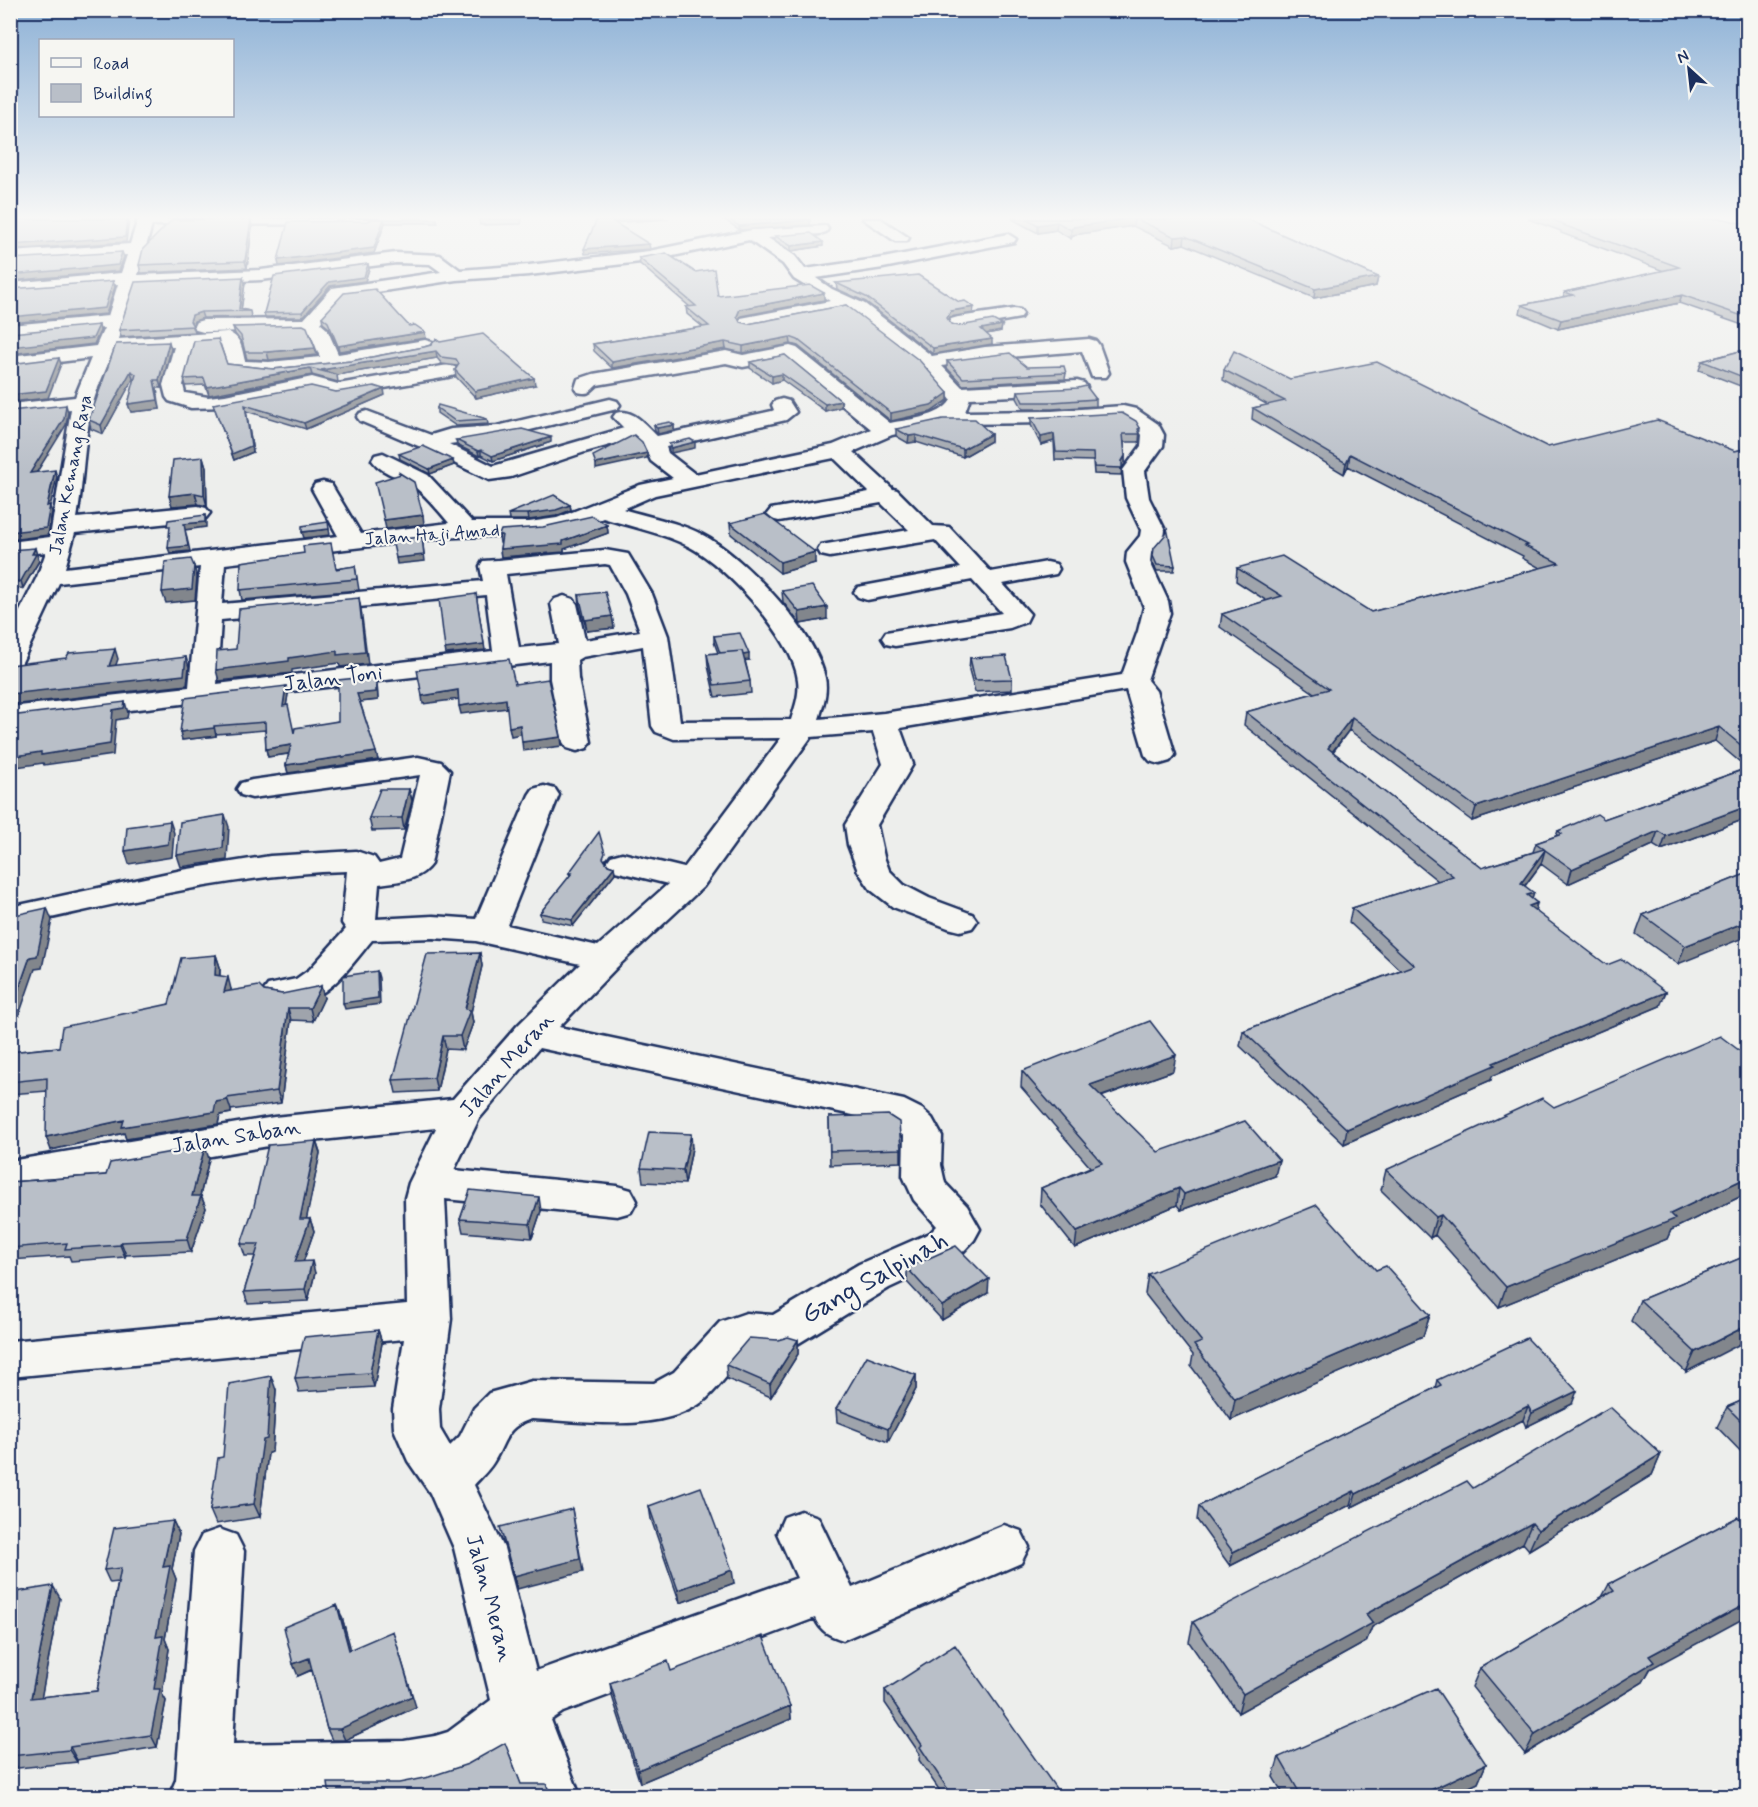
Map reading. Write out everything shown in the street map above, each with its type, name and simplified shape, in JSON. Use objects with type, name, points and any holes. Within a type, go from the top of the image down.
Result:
[{"type":"street","name":"Jalan Kemang Raya","points":[[13,652],[49,577],[62,535],[83,402],[120,303]]},
{"type":"street","points":[[309,324],[328,303]]},
{"type":"street","points":[[748,322],[848,303]]},
{"type":"street","points":[[850,303],[928,362],[957,393],[961,400],[958,407],[943,418]]},
{"type":"street","points":[[958,323],[1007,315],[1042,348]]},
{"type":"street","points":[[10,362],[109,338],[214,326],[309,324],[318,329],[331,360]]},
{"type":"street","points":[[1077,326],[1089,345],[1099,373]]},
{"type":"street","points":[[10,331],[109,338],[227,338],[230,340],[236,365],[239,368],[259,369],[425,346]]},
{"type":"street","points":[[186,339],[173,385],[176,397],[188,402],[200,403],[240,398],[314,383],[336,390],[448,371]]},
{"type":"street","points":[[928,362],[985,353],[1089,345]]},
{"type":"street","points":[[690,482],[659,456],[646,437],[610,405],[578,388],[593,380],[726,357],[741,360],[792,353],[886,430]]},
{"type":"street","points":[[957,393],[1077,387]]},
{"type":"street","points":[[10,410],[83,402]]},
{"type":"street","points":[[430,443],[451,435],[497,432],[610,405]]},
{"type":"street","points":[[367,417],[430,443],[480,470],[495,473],[577,447],[779,416],[786,412],[782,405]]},
{"type":"street","points":[[927,534],[889,495],[845,456],[886,430],[943,418],[1052,417],[1123,412],[1133,415],[1154,434],[1153,446],[1134,470],[1138,502],[1154,534],[1150,541],[1141,548],[1138,566],[1152,593],[1157,610],[1133,681]]},
{"type":"street","name":"Jalan Haji Amad","points":[[49,577],[466,529],[545,528],[575,522],[637,493],[748,470],[783,473],[845,456]]},
{"type":"street","points":[[383,460],[393,471],[416,478],[434,492],[466,529]]},
{"type":"street","points":[[323,489],[353,541]]},
{"type":"street","points":[[779,514],[889,495]]},
{"type":"street","name":"Jalan Meran","points":[[553,1797],[520,1710],[478,1548],[448,1480],[424,1447],[417,1429],[416,1409],[429,1319],[425,1198],[429,1183],[464,1111],[531,1034],[605,959],[693,880],[802,729],[811,701],[812,681],[807,661],[787,628],[732,565],[700,543],[680,534],[602,510]]},
{"type":"street","points":[[10,549],[62,535],[198,513]]},
{"type":"street","points":[[491,529],[489,540],[493,578],[501,608],[507,658]]},
{"type":"street","points":[[830,550],[941,532],[1017,614],[1015,619],[895,638]]},
{"type":"street","points":[[210,613],[493,578],[616,557],[621,561],[639,594],[655,636],[666,726],[670,730],[802,729],[884,722],[1012,703],[1133,681]]},
{"type":"street","points":[[202,693],[213,558]]},
{"type":"street","points":[[867,592],[1047,569]]},
{"type":"street","points":[[564,604],[574,650],[563,657],[564,668],[577,742]]},
{"type":"street","name":"Jalan Toni","points":[[10,716],[574,650],[655,636]]},
{"type":"street","points":[[1133,681],[1142,691],[1160,754]]},
{"type":"street","points":[[884,722],[898,764],[861,825],[861,836],[871,868],[887,890],[902,899],[960,921]]},
{"type":"street","points":[[252,789],[418,766],[435,771],[415,864],[404,871],[364,876]]},
{"type":"street","points":[[487,932],[544,795]]},
{"type":"street","points":[[10,917],[208,876],[273,867],[356,861],[363,864],[364,876],[359,923],[363,930]]},
{"type":"street","points":[[622,863],[693,880]]},
{"type":"street","points":[[363,930],[391,931],[434,927],[487,932],[605,959]]},
{"type":"street","points":[[280,993],[306,989],[322,977],[363,930]]},
{"type":"street","name":"Gang Salpinah","points":[[448,1480],[476,1450],[490,1422],[505,1407],[532,1400],[646,1403],[662,1401],[690,1385],[735,1335],[746,1331],[779,1333],[874,1276],[945,1244],[959,1229],[956,1217],[928,1189],[922,1172],[925,1138],[919,1126],[906,1116],[891,1110],[531,1034]]},
{"type":"street","name":"Jalan Saban","points":[[10,1176],[274,1131],[464,1111]]},
{"type":"street","points":[[429,1183],[617,1201]]},
{"type":"street","points":[[10,1359],[429,1319]]},
{"type":"street","points":[[801,1533],[837,1611],[843,1616],[1004,1546]]},
{"type":"street","points":[[200,1792],[219,1551]]},
{"type":"street","points":[[200,1792],[219,1776],[236,1770],[404,1768],[435,1763],[460,1755],[491,1735],[520,1710],[544,1694],[828,1590]]},
{"type":"building","points":[[10,303],[106,303],[105,308],[10,317]]},
{"type":"building","points":[[128,303],[240,303],[239,309],[250,311],[201,312],[192,315],[190,321],[193,326],[119,330]]},
{"type":"building","points":[[267,303],[310,303],[302,312],[264,313]]},
{"type":"building","points":[[335,303],[388,303],[409,326],[415,325],[425,332],[338,346],[328,322],[322,317]]},
{"type":"building","points":[[693,303],[770,303],[740,309],[737,316],[740,322],[748,324],[846,305],[920,361],[948,393],[931,405],[891,413],[798,340],[790,337],[743,346],[725,342],[612,362],[593,344],[709,326],[686,307],[696,306]]},
{"type":"building","points":[[874,303],[968,303],[974,307],[951,311],[947,318],[951,324],[959,326],[993,320],[1002,325],[981,329],[992,339],[933,348]]},
{"type":"building","points":[[1531,303],[1642,303],[1561,320],[1522,305]]},
{"type":"building","points":[[1706,303],[1748,303],[1748,318]]},
{"type":"building","points":[[99,325],[93,338],[10,347],[10,333]]},
{"type":"building","points":[[303,325],[307,327],[315,348],[267,352],[245,352],[241,336],[233,327]]},
{"type":"building","points":[[483,334],[534,378],[475,391],[455,370],[459,364],[456,359],[441,357],[436,351],[321,370],[337,375],[310,368],[207,387],[204,378],[184,379],[194,341],[218,339],[227,364],[273,369],[351,361],[424,347],[431,345],[436,339],[440,342]]},
{"type":"building","points":[[169,342],[159,380],[154,380],[158,400],[128,404],[136,374],[131,371],[101,425],[89,420],[116,344]]},
{"type":"building","points":[[1748,349],[1748,379],[1702,361]]},
{"type":"building","points":[[1234,351],[1290,379],[1377,362],[1548,447],[1657,420],[1735,451],[1748,448],[1748,751],[1719,727],[1476,807],[1352,717],[1328,748],[1482,868],[1544,849],[1536,843],[1562,834],[1558,831],[1597,814],[1604,819],[1748,768],[1748,806],[1666,836],[1658,831],[1572,869],[1545,850],[1521,883],[1534,893],[1527,895],[1537,903],[1529,906],[1607,965],[1622,959],[1666,992],[1493,1063],[1495,1065],[1347,1129],[1243,1031],[1414,965],[1352,908],[1453,876],[1246,712],[1329,689],[1222,614],[1282,596],[1237,568],[1282,556],[1371,612],[1559,563],[1350,454],[1346,463],[1253,408],[1285,401],[1224,370]]},
{"type":"building","points":[[1010,353],[1027,367],[1064,366],[1066,373],[963,378],[947,361]]},
{"type":"building","points":[[785,355],[841,401],[825,404],[782,374],[772,376],[750,362]]},
{"type":"building","points":[[59,358],[46,391],[10,395],[10,364]]},
{"type":"building","points":[[311,386],[336,392],[374,386],[384,389],[304,423],[245,405],[251,446],[232,454],[213,404]]},
{"type":"building","points":[[1086,386],[1096,399],[1023,402],[1018,391],[1078,388]]},
{"type":"building","points":[[66,405],[64,419],[30,473],[55,470],[47,506],[50,505],[46,528],[10,532],[10,411]]},
{"type":"building","points":[[438,405],[487,419],[455,421],[437,408]]},
{"type":"building","points":[[1122,413],[1136,421],[1140,434],[1123,434],[1125,456],[1122,468],[1094,467],[1093,453],[1056,452],[1054,434],[1041,437],[1031,418]]},
{"type":"building","points":[[943,419],[975,419],[991,434],[963,449],[916,435],[909,436],[896,429]]},
{"type":"building","points":[[670,422],[674,425],[657,428],[654,425]]},
{"type":"building","points":[[522,429],[551,437],[492,456],[456,440]]},
{"type":"building","points":[[634,435],[642,442],[647,453],[596,464],[593,456]]},
{"type":"building","points":[[690,439],[695,442],[671,448],[669,444]]},
{"type":"building","points":[[423,446],[453,460],[429,469],[399,454]]},
{"type":"building","points":[[203,457],[204,495],[195,493],[169,496],[173,460]]},
{"type":"building","points":[[398,472],[414,482],[423,515],[384,520],[375,482],[401,474]]},
{"type":"building","points":[[554,495],[570,505],[556,510],[508,514]]},
{"type":"building","points":[[765,514],[815,552],[780,562],[730,523]]},
{"type":"building","points":[[205,515],[205,522],[184,524],[188,546],[168,548],[170,526],[167,526],[168,520]]},
{"type":"building","points":[[592,516],[607,525],[563,541],[563,544],[500,549],[501,530],[543,527]]},
{"type":"building","points":[[328,522],[329,529],[302,532],[302,526]]},
{"type":"building","points":[[1167,528],[1175,566],[1157,565],[1153,556],[1154,548],[1166,534]]},
{"type":"building","points":[[422,537],[424,555],[396,558],[392,540]]},
{"type":"building","points":[[331,543],[336,569],[355,566],[357,579],[240,590],[241,562],[304,553],[303,546]]},
{"type":"building","points":[[35,548],[32,554],[36,554],[21,581],[10,582],[10,550]]},
{"type":"building","points":[[191,559],[194,566],[192,589],[162,592],[165,562]]},
{"type":"building","points":[[812,586],[827,607],[799,612],[782,591]]},
{"type":"building","points":[[605,592],[612,616],[585,620],[579,595]]},
{"type":"building","points":[[476,594],[484,644],[445,649],[439,599]]},
{"type":"building","points":[[359,598],[365,652],[337,655],[337,651],[289,658],[289,661],[216,670],[217,651],[236,649],[239,609]]},
{"type":"building","points":[[740,633],[749,654],[743,655],[742,651],[720,653],[714,636]]},
{"type":"building","points":[[115,649],[109,666],[186,657],[184,675],[10,694],[10,665],[66,658],[69,653]]},
{"type":"building","points":[[742,651],[750,681],[714,685],[707,654]]},
{"type":"building","points":[[1006,656],[1012,679],[975,680],[970,658]]},
{"type":"building","points":[[509,659],[515,684],[548,679],[561,737],[522,742],[520,725],[509,727],[506,699],[459,706],[458,690],[422,696],[417,670]]},
{"type":"building","points":[[376,676],[376,692],[357,694],[376,752],[286,765],[291,745],[266,749],[265,722],[214,726],[214,728],[180,732],[185,698],[286,686],[283,706],[288,705],[294,733],[295,728],[338,721],[338,680]]},
{"type":"building","points":[[125,702],[124,708],[113,710],[110,744],[41,755],[41,752],[10,757],[10,716]]},
{"type":"building","points":[[380,789],[409,789],[402,818],[369,818]]},
{"type":"building","points":[[225,815],[223,848],[177,855],[180,822]]},
{"type":"building","points":[[170,821],[168,844],[125,851],[127,827]]},
{"type":"building","points":[[599,832],[605,853],[603,858],[608,865],[614,867],[572,920],[540,913],[572,873],[569,873]]},
{"type":"building","points":[[1748,873],[1748,921],[1685,946],[1643,915]]},
{"type":"building","points":[[47,908],[37,956],[30,957],[10,1014],[10,916]]},
{"type":"building","points":[[480,953],[465,1009],[470,1010],[460,1036],[443,1036],[434,1078],[393,1080],[427,954]]},
{"type":"building","points":[[216,955],[215,975],[228,977],[224,992],[259,986],[264,991],[282,994],[321,986],[310,1008],[288,1008],[277,1091],[227,1098],[227,1100],[216,1102],[214,1112],[122,1127],[124,1120],[46,1137],[47,1078],[10,1082],[10,1052],[59,1047],[62,1027],[169,1004],[181,958]]},
{"type":"building","points":[[377,971],[378,998],[343,1003],[343,976]]},
{"type":"building","points":[[1150,1021],[1176,1055],[1090,1085],[1158,1152],[1245,1121],[1279,1160],[1184,1194],[1179,1188],[1077,1232],[1041,1188],[1102,1163],[1022,1071]]},
{"type":"building","points":[[1720,1036],[1748,1057],[1748,1177],[1670,1214],[1675,1219],[1506,1287],[1441,1215],[1436,1217],[1386,1170],[1542,1098],[1554,1107]]},
{"type":"building","points":[[888,1115],[899,1122],[901,1149],[830,1151],[829,1117]]},
{"type":"building","points":[[649,1132],[691,1134],[683,1170],[641,1168]]},
{"type":"building","points":[[316,1141],[300,1219],[310,1219],[295,1262],[312,1261],[305,1289],[244,1292],[259,1244],[241,1244],[254,1206],[268,1145]]},
{"type":"building","points":[[205,1146],[192,1196],[201,1196],[187,1239],[121,1242],[120,1245],[65,1249],[67,1243],[10,1248],[10,1182],[106,1175],[110,1163]]},
{"type":"building","points":[[470,1190],[539,1197],[530,1224],[460,1219]]},
{"type":"building","points":[[1317,1205],[1376,1270],[1386,1266],[1430,1315],[1235,1399],[1194,1345],[1202,1342],[1148,1274]]},
{"type":"building","points":[[956,1246],[989,1279],[942,1306],[907,1268]]},
{"type":"building","points":[[1748,1255],[1748,1325],[1695,1352],[1640,1300]]},
{"type":"building","points":[[378,1330],[370,1373],[295,1378],[304,1337]]},
{"type":"building","points":[[788,1337],[798,1340],[770,1384],[726,1365],[749,1338],[778,1340]]},
{"type":"building","points":[[1527,1338],[1577,1391],[1532,1413],[1528,1406],[1356,1494],[1354,1491],[1233,1552],[1199,1506],[1441,1385],[1437,1380]]},
{"type":"building","points":[[867,1356],[916,1375],[888,1429],[836,1409]]},
{"type":"building","points":[[271,1376],[267,1439],[263,1440],[254,1504],[210,1510],[218,1458],[223,1457],[229,1384]]},
{"type":"building","points":[[1748,1398],[1748,1428],[1727,1407]]},
{"type":"building","points":[[1610,1407],[1661,1454],[1538,1530],[1532,1523],[1366,1614],[1373,1623],[1243,1694],[1193,1622],[1467,1481],[1473,1488]]},
{"type":"building","points":[[701,1487],[732,1570],[678,1590],[649,1506]]},
{"type":"building","points":[[572,1509],[580,1559],[514,1576],[500,1527]]},
{"type":"building","points":[[1738,1517],[1748,1528],[1748,1603],[1649,1656],[1654,1662],[1535,1734],[1480,1668],[1614,1590],[1609,1584]]},
{"type":"building","points":[[173,1521],[163,1567],[170,1566],[156,1637],[163,1636],[154,1689],[160,1689],[151,1735],[70,1747],[69,1750],[10,1756],[10,1593],[53,1586],[31,1698],[97,1691],[121,1568],[104,1570],[114,1528]]},
{"type":"building","points":[[337,1605],[349,1650],[393,1631],[412,1696],[340,1729],[327,1729],[309,1658],[293,1664],[284,1627]]},
{"type":"building","points":[[763,1636],[790,1706],[638,1770],[610,1683],[668,1661],[671,1671]]},
{"type":"building","points":[[955,1645],[1062,1797],[953,1797],[885,1690]]},
{"type":"building","points":[[1436,1688],[1486,1764],[1416,1797],[1302,1797],[1279,1757]]},
{"type":"building","points":[[505,1743],[521,1784],[546,1784],[552,1797],[330,1797],[328,1783],[399,1783],[429,1777],[468,1764]]},
{"type":"building","points":[[740,1792],[743,1797],[732,1797]]}]
